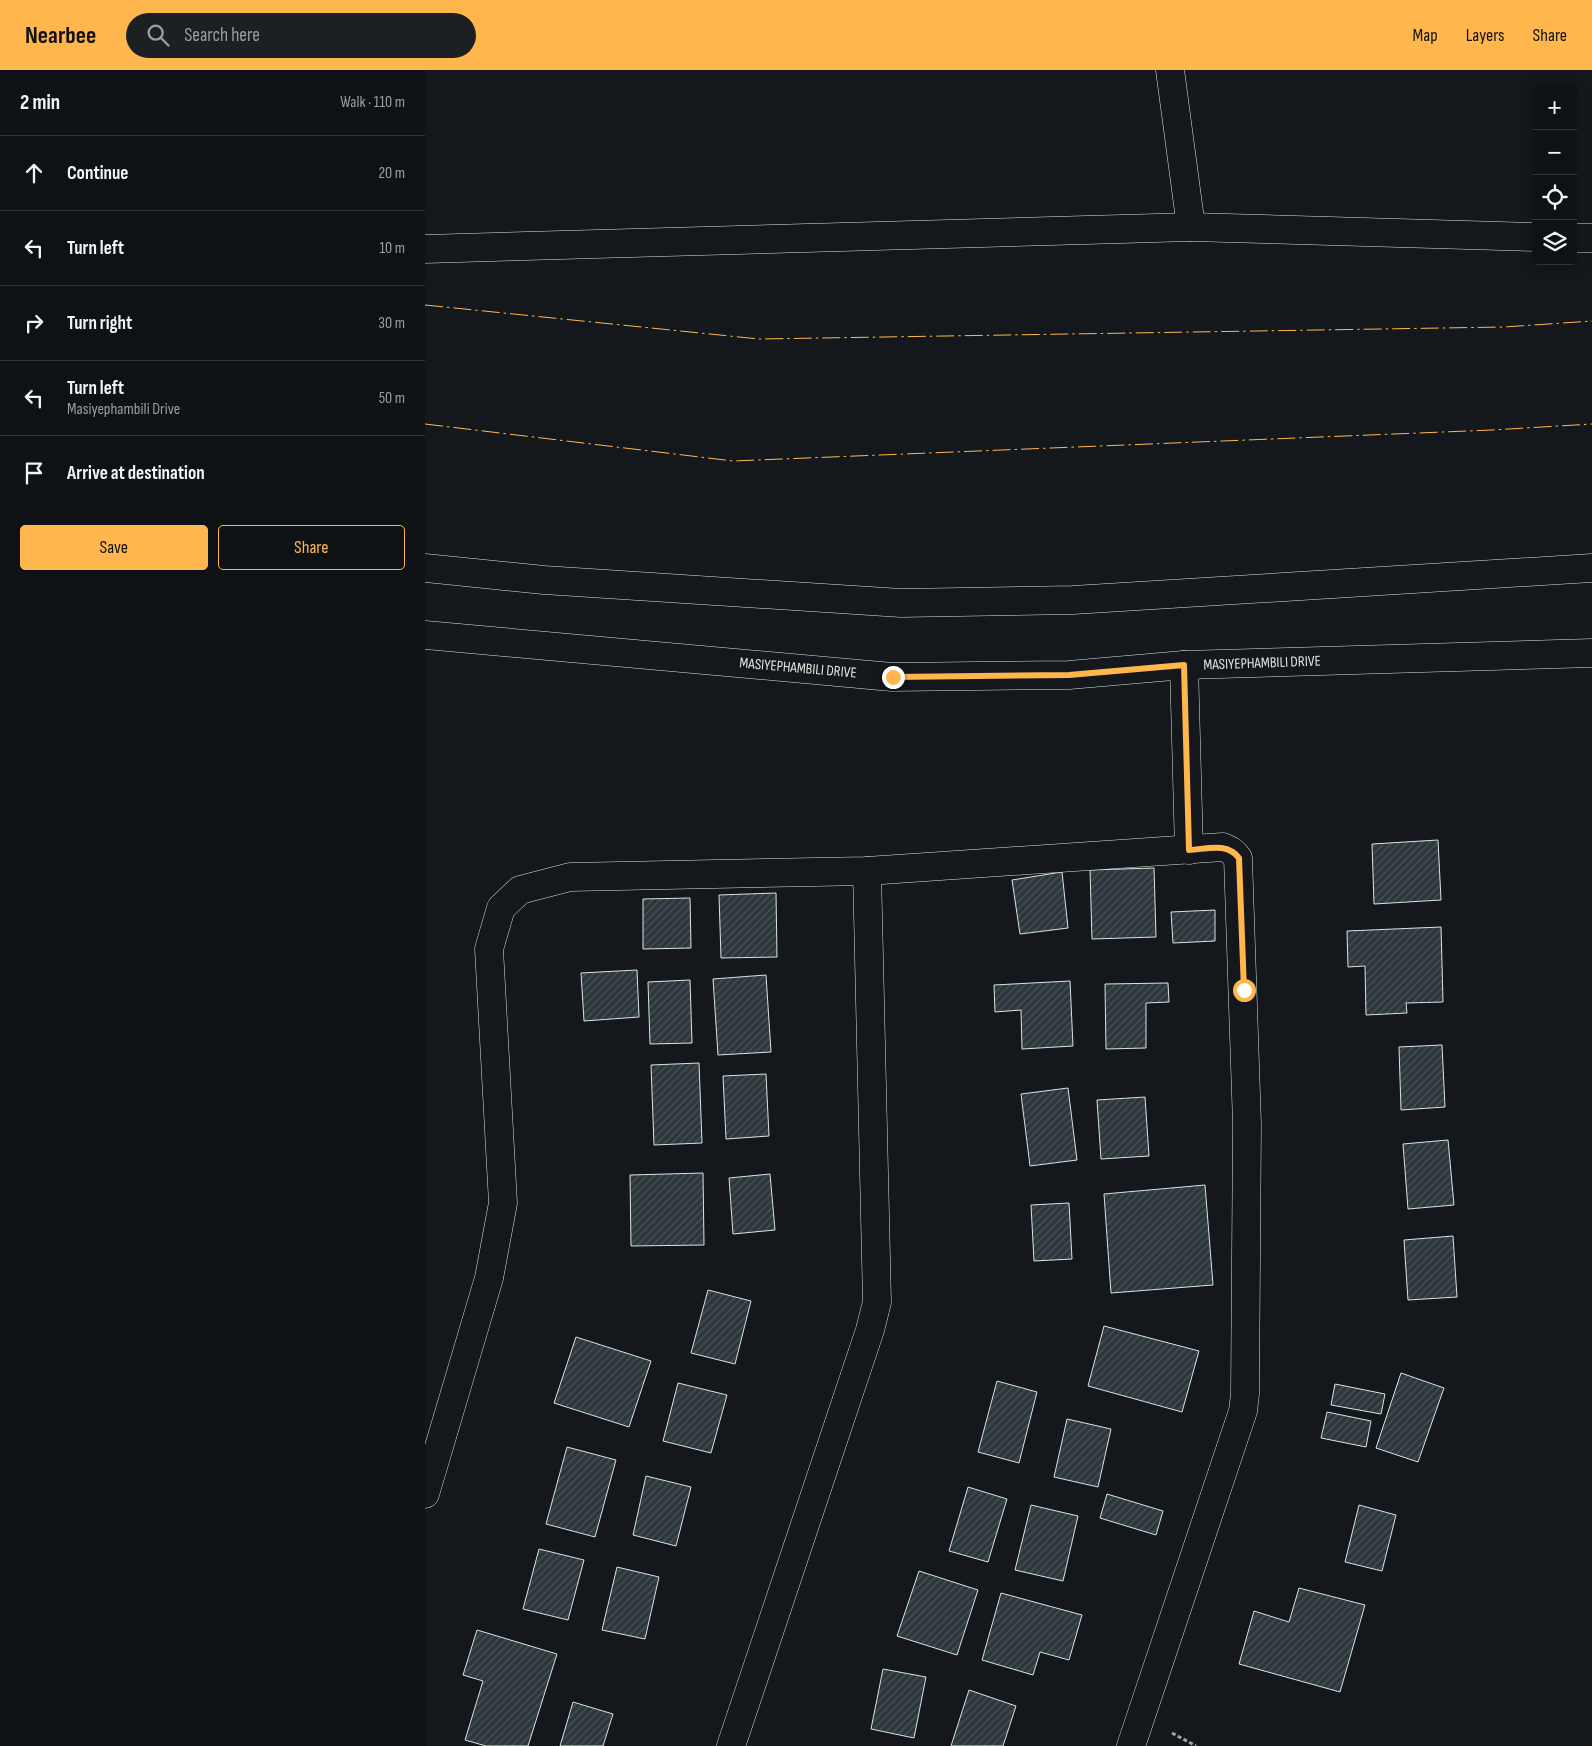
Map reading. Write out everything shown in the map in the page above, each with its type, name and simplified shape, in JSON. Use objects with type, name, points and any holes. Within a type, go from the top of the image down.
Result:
[{"type":"street","points":[[1170,70],[1191,227]]},
{"type":"street","points":[[425,249],[1191,227],[1532,237]]},
{"type":"street","points":[[1577,238],[1592,238]]},
{"type":"street","points":[[425,568],[544,580],[901,603],[1073,600],[1592,568]]},
{"type":"street","name":"MASIYEPHAMBILI DRIVE","points":[[425,635],[893,677],[1069,675],[1184,665],[1592,653]]},
{"type":"street","points":[[1184,665],[1189,850]]},
{"type":"street","points":[[425,1494],[489,1278],[503,1203],[489,949],[501,908],[520,890],[571,878],[867,871],[1223,847],[1239,858],[1247,1124],[1245,1394],[1243,1411],[1131,1746]]},
{"type":"street","points":[[731,1746],[870,1330],[877,1302],[867,871]]},
{"type":"building","points":[[1438,840],[1441,900],[1374,904],[1372,844]]},
{"type":"building","points":[[1154,868],[1156,937],[1092,939],[1090,870]]},
{"type":"building","points":[[1062,872],[1068,928],[1020,934],[1012,880]]},
{"type":"building","points":[[776,893],[777,957],[721,958],[719,895]]},
{"type":"building","points":[[690,898],[691,948],[643,949],[643,899]]},
{"type":"building","points":[[1215,910],[1215,941],[1173,943],[1171,912]]},
{"type":"building","points":[[1441,927],[1443,1002],[1406,1003],[1407,1013],[1366,1015],[1365,966],[1348,967],[1347,931]]},
{"type":"building","points":[[637,970],[639,1017],[584,1021],[581,973]]},
{"type":"building","points":[[766,975],[771,1052],[718,1055],[713,979]]},
{"type":"building","points":[[690,980],[692,1043],[650,1044],[648,982]]},
{"type":"building","points":[[1070,981],[1073,1046],[1022,1049],[1021,1010],[995,1012],[994,985]]},
{"type":"building","points":[[1168,983],[1169,1002],[1146,1003],[1146,1048],[1106,1049],[1105,984]]},
{"type":"building","points":[[1442,1045],[1445,1107],[1401,1110],[1399,1047]]},
{"type":"building","points":[[699,1063],[702,1143],[654,1145],[651,1065]]},
{"type":"building","points":[[766,1074],[769,1136],[726,1139],[723,1076]]},
{"type":"building","points":[[1068,1088],[1077,1160],[1030,1166],[1021,1094]]},
{"type":"building","points":[[1145,1097],[1149,1156],[1101,1159],[1097,1100]]},
{"type":"building","points":[[1448,1140],[1454,1205],[1408,1209],[1403,1144]]},
{"type":"building","points":[[703,1173],[704,1245],[631,1246],[630,1175]]},
{"type":"building","points":[[770,1174],[775,1230],[733,1234],[729,1178]]},
{"type":"building","points":[[1205,1185],[1213,1285],[1111,1293],[1104,1194]]},
{"type":"building","points":[[1069,1203],[1072,1259],[1034,1261],[1031,1205]]},
{"type":"building","points":[[1453,1236],[1457,1297],[1408,1300],[1404,1240]]},
{"type":"building","points":[[708,1290],[751,1301],[735,1364],[691,1353]]},
{"type":"building","points":[[1104,1326],[1199,1351],[1182,1412],[1088,1386]]},
{"type":"building","points":[[576,1337],[651,1361],[629,1427],[554,1403]]},
{"type":"building","points":[[1401,1373],[1444,1388],[1418,1462],[1376,1448]]},
{"type":"building","points":[[997,1381],[1037,1392],[1019,1463],[978,1452]]},
{"type":"building","points":[[678,1383],[727,1395],[711,1453],[663,1441]]},
{"type":"building","points":[[1335,1384],[1385,1394],[1381,1414],[1331,1405]]},
{"type":"building","points":[[1327,1412],[1371,1421],[1366,1447],[1321,1438]]},
{"type":"building","points":[[1067,1419],[1111,1429],[1098,1487],[1054,1477]]},
{"type":"building","points":[[567,1447],[616,1460],[595,1537],[546,1524]]},
{"type":"building","points":[[646,1476],[691,1487],[676,1546],[633,1535]]},
{"type":"building","points":[[968,1487],[1007,1499],[988,1562],[949,1551]]},
{"type":"building","points":[[1107,1494],[1163,1511],[1156,1535],[1100,1518]]},
{"type":"building","points":[[1031,1505],[1078,1516],[1063,1581],[1015,1570]]},
{"type":"building","points":[[1359,1505],[1396,1515],[1382,1571],[1345,1562]]},
{"type":"building","points":[[539,1549],[584,1560],[568,1620],[523,1609]]},
{"type":"building","points":[[617,1567],[659,1577],[645,1639],[602,1630]]},
{"type":"building","points":[[919,1571],[978,1590],[957,1655],[897,1636]]},
{"type":"building","points":[[1299,1588],[1365,1605],[1340,1692],[1239,1664],[1254,1611],[1289,1622]]},
{"type":"building","points":[[1001,1593],[1082,1615],[1069,1660],[1040,1652],[1033,1675],[982,1660]]},
{"type":"building","points":[[477,1630],[557,1654],[528,1746],[486,1746],[465,1740],[483,1681],[463,1675]]},
{"type":"building","points":[[883,1669],[926,1677],[914,1738],[871,1729]]},
{"type":"building","points":[[969,1690],[1016,1706],[1003,1746],[951,1746]]},
{"type":"building","points":[[573,1702],[613,1714],[603,1746],[560,1746]]},
{"type":"power","points":[[425,305],[759,339],[1504,327],[1592,321]]},
{"type":"power","points":[[425,424],[733,461],[1492,430],[1592,424]]},
{"type":"route","points":[[893,677],[1069,675],[1184,665],[1189,850],[1223,847],[1239,858],[1244,990]]}]
